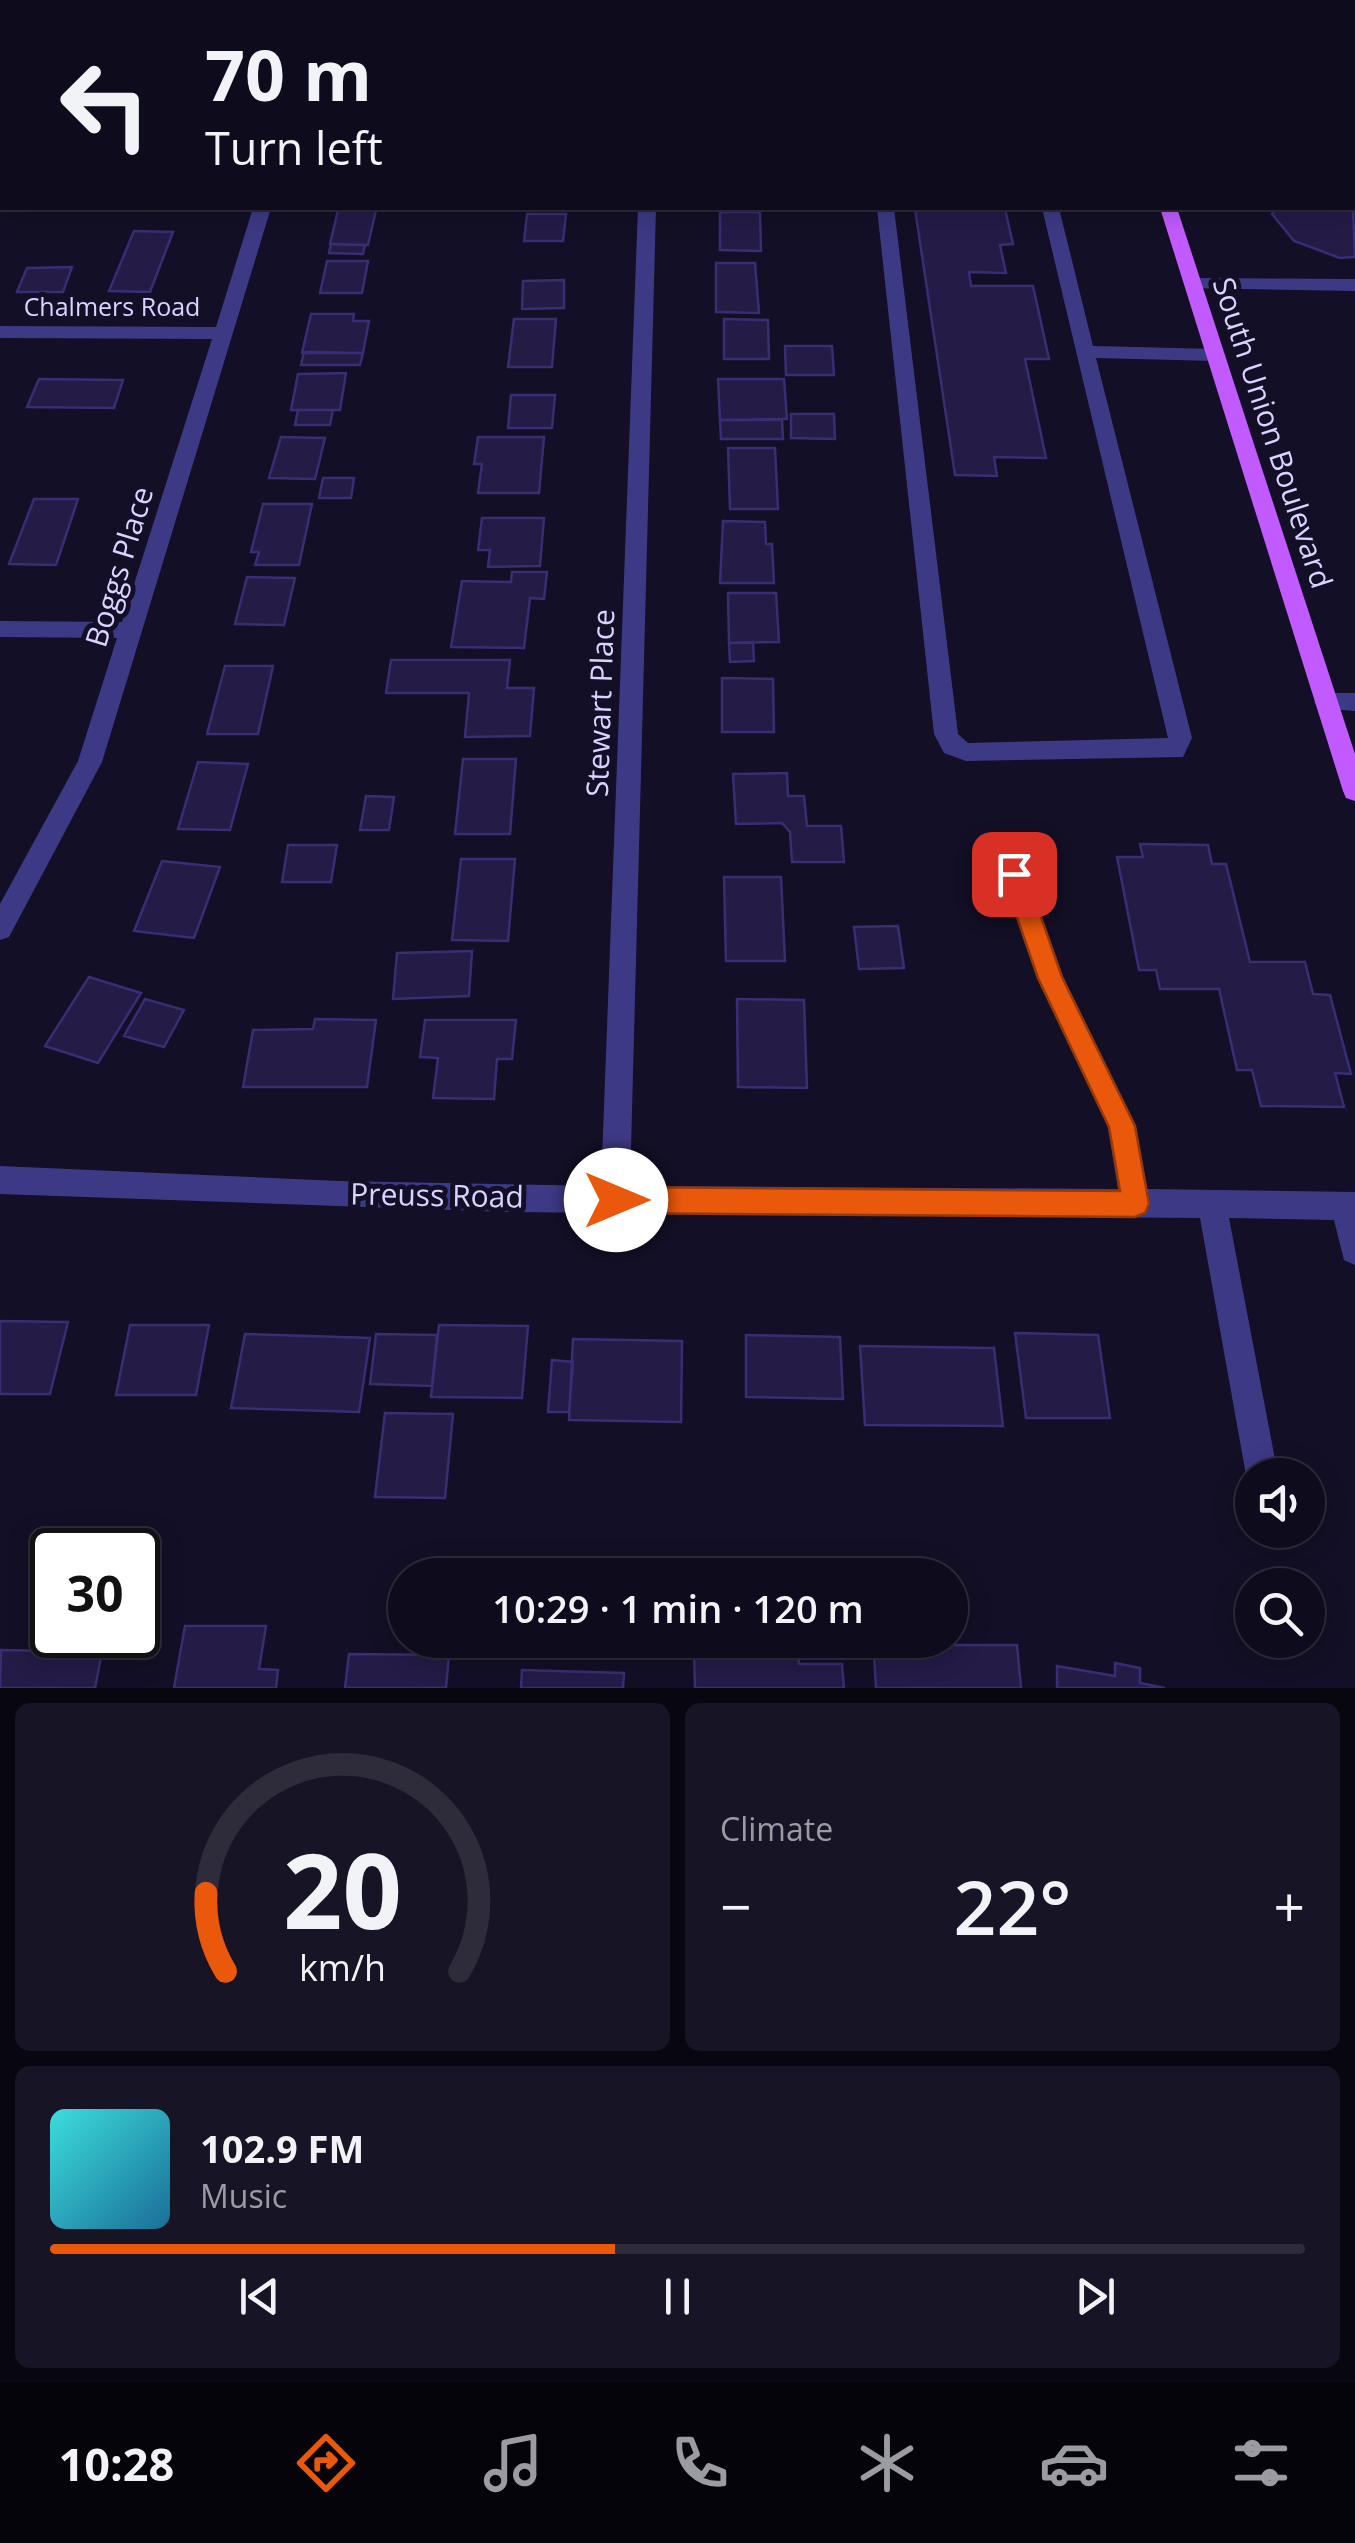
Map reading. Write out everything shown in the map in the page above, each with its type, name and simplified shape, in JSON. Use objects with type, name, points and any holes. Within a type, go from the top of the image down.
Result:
[{"type":"main road","name":"South Union Boulevard","points":[[1169,210],[1355,791]]},
{"type":"street","name":"Boggs Place","points":[[0,929],[90,762],[261,210]]},
{"type":"street","name":"Stewart Place","points":[[616,1200],[647,210]]},
{"type":"street","points":[[884,210],[946,734],[952,746],[966,752],[1175,750],[1180,738],[1050,210]]},
{"type":"street","points":[[1192,284],[1355,285]]},
{"type":"street","name":"Chalmers Road","points":[[0,332],[224,332]]},
{"type":"street","points":[[1086,352],[1216,356]]},
{"type":"street","points":[[0,630],[132,630]]},
{"type":"street","points":[[1326,702],[1355,702]]},
{"type":"street","points":[[1008,852],[1050,978],[1122,1126],[1135,1204]]},
{"type":"street","name":"Preuss Road","points":[[0,1180],[123,1188],[616,1200],[1350,1206]]},
{"type":"street","points":[[1212,1205],[1259,1458]]},
{"type":"street","points":[[1350,1206],[1355,1250]]},
{"type":"building","points":[[338,210],[376,210],[368,245],[330,244]]},
{"type":"building","points":[[915,210],[1005,210],[1013,244],[1000,245],[1006,273],[969,272],[971,286],[1033,286],[1049,359],[1025,359],[1046,458],[994,457],[997,476],[955,475]]},
{"type":"building","points":[[1275,210],[1353,210],[1355,257],[1340,258],[1294,241],[1272,214]]},
{"type":"building","points":[[720,212],[760,212],[761,251],[720,250]]},
{"type":"building","points":[[527,214],[566,214],[563,241],[524,241]]},
{"type":"building","points":[[134,231],[173,232],[150,292],[109,291]]},
{"type":"building","points":[[331,244],[365,245],[363,254],[329,253]]},
{"type":"building","points":[[327,261],[368,261],[362,293],[320,293]]},
{"type":"building","points":[[716,263],[755,263],[759,313],[716,312]]},
{"type":"building","points":[[72,267],[63,292],[17,292],[27,268]]},
{"type":"building","points":[[564,280],[564,308],[522,309],[523,281]]},
{"type":"building","points":[[311,314],[354,314],[353,321],[369,321],[363,353],[302,353]]},
{"type":"building","points":[[514,319],[556,319],[552,367],[508,367]]},
{"type":"building","points":[[724,319],[768,320],[769,359],[724,359]]},
{"type":"building","points":[[785,346],[832,346],[834,375],[786,375]]},
{"type":"building","points":[[304,352],[363,353],[360,365],[301,365]]},
{"type":"building","points":[[346,373],[340,410],[291,410],[298,374]]},
{"type":"building","points":[[39,379],[123,380],[114,408],[27,407]]},
{"type":"building","points":[[718,379],[784,379],[787,419],[720,420]]},
{"type":"building","points":[[511,395],[555,395],[552,428],[508,428]]},
{"type":"building","points":[[298,410],[333,410],[330,425],[295,425]]},
{"type":"building","points":[[791,414],[834,414],[835,439],[791,438]]},
{"type":"building","points":[[720,420],[782,420],[783,439],[721,439]]},
{"type":"building","points":[[281,437],[325,438],[315,479],[269,478]]},
{"type":"building","points":[[478,437],[544,437],[539,493],[478,493],[482,464],[474,464]]},
{"type":"building","points":[[728,448],[775,448],[778,509],[730,509]]},
{"type":"building","points":[[323,478],[354,478],[351,498],[319,498]]},
{"type":"building","points":[[34,499],[78,499],[56,565],[9,564]]},
{"type":"building","points":[[263,504],[312,504],[299,565],[255,565],[259,552],[251,552]]},
{"type":"building","points":[[482,518],[544,518],[540,566],[488,567],[490,550],[478,550]]},
{"type":"building","points":[[723,521],[765,522],[766,544],[772,544],[774,583],[720,583]]},
{"type":"building","points":[[512,572],[547,572],[544,599],[530,598],[524,648],[451,647],[462,581],[511,582]]},
{"type":"building","points":[[247,577],[295,578],[284,625],[235,624]]},
{"type":"building","points":[[728,593],[776,593],[779,642],[729,643]]},
{"type":"building","points":[[753,642],[754,661],[730,662],[729,643]]},
{"type":"building","points":[[391,660],[510,660],[507,688],[534,688],[530,736],[465,737],[469,693],[386,693]]},
{"type":"building","points":[[225,666],[273,666],[258,734],[207,734]]},
{"type":"building","points":[[722,678],[773,679],[774,732],[722,732]]},
{"type":"building","points":[[463,759],[516,759],[510,834],[455,834]]},
{"type":"building","points":[[198,762],[248,764],[230,830],[178,829]]},
{"type":"building","points":[[787,773],[788,796],[804,796],[807,826],[841,826],[844,862],[792,862],[790,832],[782,823],[736,824],[733,774]]},
{"type":"building","points":[[366,796],[394,797],[389,830],[360,830]]},
{"type":"building","points":[[1140,844],[1208,845],[1212,864],[1226,864],[1250,962],[1305,962],[1313,994],[1330,995],[1351,1074],[1335,1073],[1344,1107],[1261,1106],[1252,1070],[1237,1070],[1219,989],[1160,989],[1156,970],[1139,970],[1117,857],[1143,857]]},
{"type":"building","points":[[288,845],[337,845],[331,882],[282,882]]},
{"type":"building","points":[[461,859],[515,859],[508,941],[452,940]]},
{"type":"building","points":[[162,861],[220,867],[194,938],[134,931]]},
{"type":"building","points":[[724,877],[781,877],[785,961],[726,961]]},
{"type":"building","points":[[898,926],[904,968],[859,969],[854,927]]},
{"type":"building","points":[[472,951],[469,996],[393,999],[397,953]]},
{"type":"building","points":[[89,977],[141,993],[98,1063],[45,1046]]},
{"type":"building","points":[[145,999],[184,1010],[164,1047],[124,1036]]},
{"type":"building","points":[[737,999],[804,1000],[807,1088],[738,1087]]},
{"type":"building","points":[[315,1019],[376,1020],[367,1087],[243,1087],[253,1030],[313,1029]]},
{"type":"building","points":[[425,1020],[516,1020],[512,1059],[497,1059],[494,1099],[433,1098],[438,1058],[420,1057]]},
{"type":"building","points":[[0,1321],[68,1322],[50,1394],[0,1394]]},
{"type":"building","points":[[130,1325],[209,1325],[196,1395],[116,1395]]},
{"type":"building","points":[[439,1325],[528,1326],[522,1398],[431,1397]]},
{"type":"building","points":[[1015,1333],[1098,1335],[1110,1418],[1026,1418]]},
{"type":"building","points":[[245,1334],[370,1338],[359,1412],[231,1408]]},
{"type":"building","points":[[376,1334],[437,1335],[432,1386],[370,1384]]},
{"type":"building","points":[[746,1335],[840,1337],[843,1399],[746,1397]]},
{"type":"building","points":[[573,1339],[682,1341],[681,1422],[569,1420]]},
{"type":"building","points":[[860,1346],[994,1348],[1003,1426],[865,1425]]},
{"type":"building","points":[[552,1360],[573,1362],[569,1412],[548,1412]]},
{"type":"building","points":[[385,1413],[453,1414],[445,1498],[375,1497]]},
{"type":"building","points":[[185,1626],[266,1626],[259,1669],[278,1670],[276,1688],[174,1688]]},
{"type":"building","points":[[968,1645],[1017,1645],[1021,1688],[876,1688],[874,1658],[968,1658]]},
{"type":"building","points":[[1,1650],[30,1651],[30,1658],[101,1658],[95,1688],[0,1688]]},
{"type":"building","points":[[349,1654],[449,1658],[446,1688],[345,1688]]},
{"type":"building","points":[[694,1658],[799,1658],[799,1664],[842,1664],[844,1688],[695,1688]]},
{"type":"building","points":[[1115,1663],[1140,1668],[1140,1683],[1165,1688],[1057,1688],[1057,1666],[1115,1676]]},
{"type":"building","points":[[522,1670],[624,1673],[623,1688],[521,1688]]},
{"type":"route","points":[[616,1200],[1135,1204],[1122,1126],[1050,978],[1014,874]]}]
